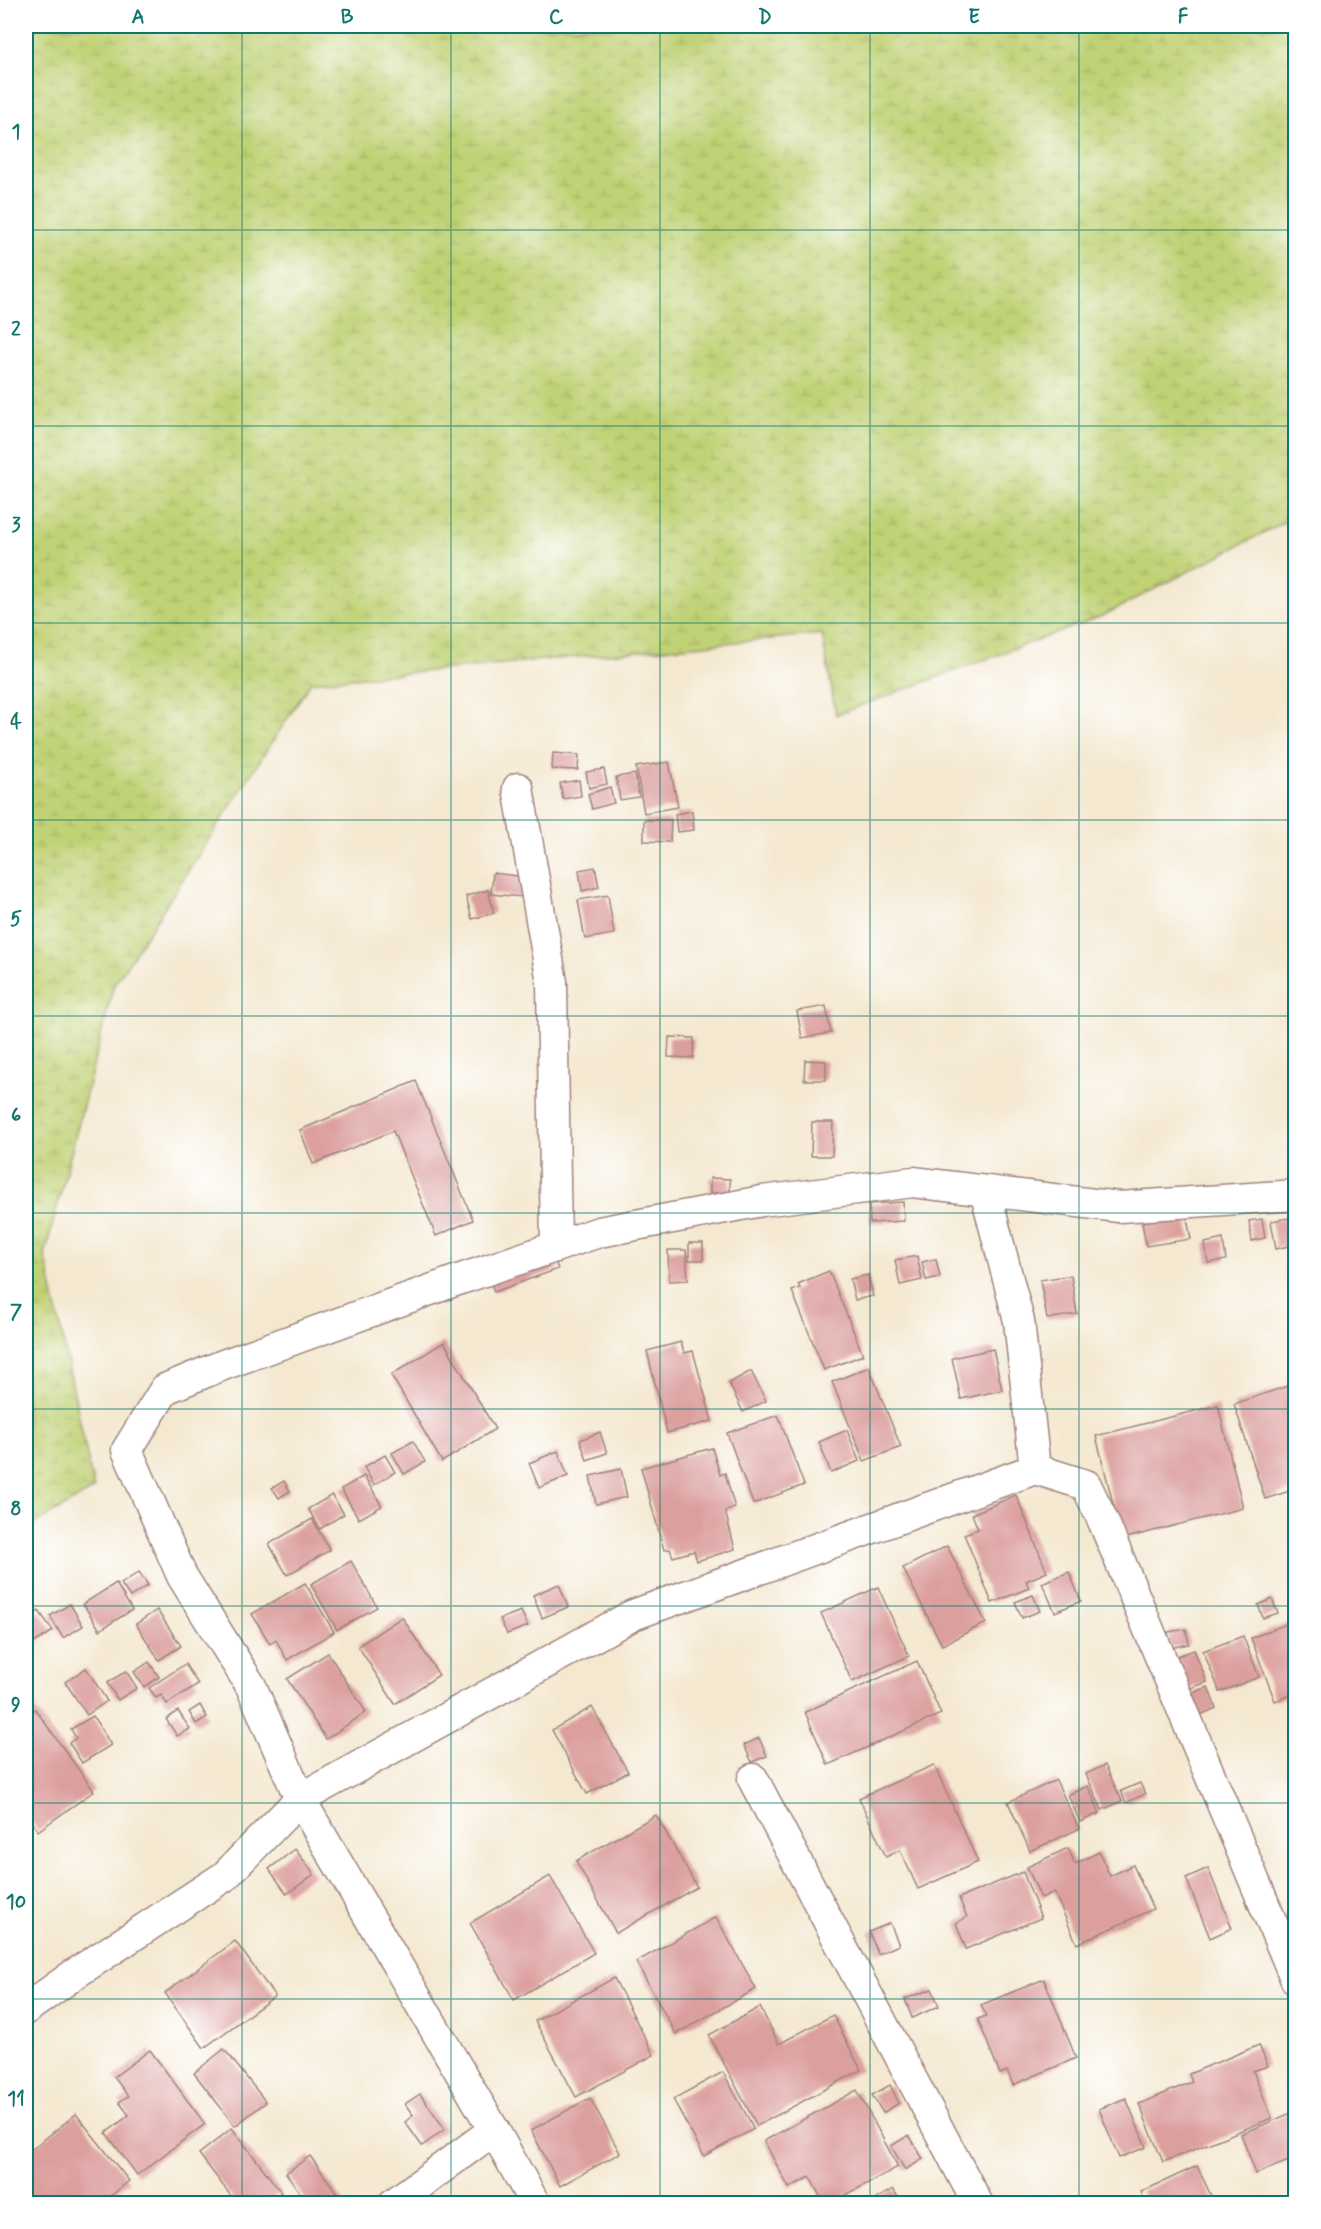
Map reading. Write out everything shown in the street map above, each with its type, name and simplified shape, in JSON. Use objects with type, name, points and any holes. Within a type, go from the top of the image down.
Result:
[{"type":"street","points":[[518,788],[552,982],[556,1247]]},
{"type":"street","points":[[535,2204],[300,1798],[251,1686],[182,1576],[127,1450],[165,1389],[234,1361],[599,1232],[762,1201],[913,1182],[1119,1207],[1296,1195]]},
{"type":"street","points":[[985,1191],[1019,1321],[1035,1468]]},
{"type":"street","points":[[26,2009],[76,1973],[225,1876],[300,1798],[633,1615],[1035,1468],[1086,1485],[1109,1534],[1296,1980]]},
{"type":"street","points":[[753,1779],[978,2204]]},
{"type":"street","points":[[393,2204],[494,2130]]},
{"type":"green space","points":[[26,26],[1295,26],[1296,516],[1102,616],[836,715],[822,634],[311,682],[114,985],[45,1254],[94,1489],[26,1529]]},
{"type":"building","points":[[553,753],[579,755],[578,770],[552,769]]},
{"type":"building","points":[[669,762],[678,807],[644,813],[636,767]]},
{"type":"building","points":[[604,769],[607,784],[589,788],[586,772]]},
{"type":"building","points":[[635,774],[639,797],[620,800],[616,777]]},
{"type":"building","points":[[579,780],[581,796],[563,799],[560,783]]},
{"type":"building","points":[[610,787],[614,803],[592,809],[588,794]]},
{"type":"building","points":[[692,811],[694,830],[677,832],[675,814]]},
{"type":"building","points":[[644,820],[671,820],[670,842],[644,841]]},
{"type":"building","points":[[595,867],[599,887],[582,891],[579,870]]},
{"type":"building","points":[[493,873],[525,877],[523,897],[491,894]]},
{"type":"building","points":[[488,890],[494,913],[472,919],[466,896]]},
{"type":"building","points":[[608,895],[614,934],[585,939],[578,900]]},
{"type":"building","points":[[826,1006],[831,1033],[802,1038],[797,1011]]},
{"type":"building","points":[[669,1037],[694,1038],[693,1058],[668,1057]]},
{"type":"building","points":[[805,1060],[826,1061],[826,1080],[804,1080]]},
{"type":"building","points":[[416,1081],[473,1220],[436,1236],[393,1131],[313,1164],[300,1130]]},
{"type":"building","points":[[812,1122],[833,1122],[832,1156],[811,1156]]},
{"type":"building","points":[[710,1178],[730,1179],[730,1193],[710,1193]]},
{"type":"building","points":[[903,1202],[904,1221],[870,1223],[869,1204]]},
{"type":"building","points":[[1186,1214],[1191,1239],[1146,1246],[1142,1222]]},
{"type":"building","points":[[1289,1218],[1294,1245],[1276,1249],[1271,1221]]},
{"type":"building","points":[[1262,1219],[1265,1238],[1252,1241],[1249,1221]]},
{"type":"building","points":[[1223,1239],[1226,1260],[1208,1263],[1205,1243]]},
{"type":"building","points":[[689,1243],[703,1243],[703,1260],[689,1260]]},
{"type":"building","points":[[668,1250],[686,1250],[688,1280],[669,1281]]},
{"type":"building","points":[[552,1254],[558,1269],[494,1292],[489,1277]]},
{"type":"building","points":[[917,1256],[922,1280],[900,1285],[895,1260]]},
{"type":"building","points":[[936,1259],[940,1277],[926,1280],[922,1262]]},
{"type":"building","points":[[829,1271],[863,1355],[824,1370],[792,1291],[800,1288],[798,1284]]},
{"type":"building","points":[[868,1275],[873,1296],[855,1300],[850,1279]]},
{"type":"building","points":[[1071,1275],[1077,1314],[1047,1319],[1040,1280]]},
{"type":"building","points":[[444,1342],[495,1429],[442,1462],[391,1375]]},
{"type":"building","points":[[681,1342],[684,1353],[693,1351],[712,1421],[667,1433],[647,1351]]},
{"type":"building","points":[[993,1349],[1002,1390],[961,1399],[952,1358]]},
{"type":"building","points":[[869,1367],[901,1447],[864,1461],[832,1382]]},
{"type":"building","points":[[751,1371],[766,1401],[743,1412],[729,1383]]},
{"type":"building","points":[[1296,1383],[1296,1489],[1265,1499],[1234,1404]]},
{"type":"building","points":[[1218,1405],[1243,1508],[1122,1539],[1096,1436]]},
{"type":"building","points":[[778,1415],[804,1485],[753,1504],[727,1433]]},
{"type":"building","points":[[847,1430],[859,1461],[831,1473],[819,1442]]},
{"type":"building","points":[[600,1432],[607,1453],[587,1460],[580,1440]]},
{"type":"building","points":[[413,1441],[425,1462],[404,1474],[392,1453]]},
{"type":"building","points":[[712,1448],[720,1475],[725,1473],[735,1508],[725,1511],[735,1549],[697,1561],[694,1551],[673,1557],[670,1549],[664,1550],[641,1468]]},
{"type":"building","points":[[558,1451],[568,1476],[539,1488],[529,1463]]},
{"type":"building","points":[[385,1455],[395,1472],[374,1485],[364,1467]]},
{"type":"building","points":[[621,1469],[627,1497],[596,1504],[590,1476]]},
{"type":"building","points":[[364,1476],[382,1506],[359,1519],[341,1489]]},
{"type":"building","points":[[284,1481],[290,1491],[279,1498],[272,1488]]},
{"type":"building","points":[[332,1495],[344,1514],[320,1529],[308,1509]]},
{"type":"building","points":[[1016,1495],[1047,1572],[1026,1581],[1029,1588],[992,1603],[964,1534],[978,1529],[972,1514]]},
{"type":"building","points":[[312,1519],[330,1550],[287,1575],[269,1544]]},
{"type":"building","points":[[947,1546],[986,1623],[942,1645],[903,1568]]},
{"type":"building","points":[[351,1561],[377,1607],[337,1630],[311,1584]]},
{"type":"building","points":[[139,1572],[148,1585],[130,1597],[121,1584]]},
{"type":"building","points":[[1069,1572],[1081,1601],[1055,1612],[1042,1583]]},
{"type":"building","points":[[116,1583],[132,1610],[100,1630],[83,1604]]},
{"type":"building","points":[[305,1583],[334,1632],[287,1660],[276,1640],[270,1644],[252,1614]]},
{"type":"building","points":[[559,1584],[568,1607],[542,1618],[533,1595]]},
{"type":"building","points":[[878,1587],[909,1656],[852,1682],[821,1613]]},
{"type":"building","points":[[1033,1595],[1040,1611],[1022,1618],[1015,1602]]},
{"type":"building","points":[[1272,1599],[1278,1613],[1263,1618],[1258,1605]]},
{"type":"building","points":[[70,1604],[83,1626],[63,1638],[50,1616]]},
{"type":"building","points":[[157,1610],[181,1646],[159,1660],[136,1624]]},
{"type":"building","points":[[39,1611],[53,1631],[33,1644],[26,1633],[26,1620]]},
{"type":"building","points":[[521,1611],[528,1626],[507,1634],[500,1619]]},
{"type":"building","points":[[402,1617],[439,1675],[395,1704],[358,1646]]},
{"type":"building","points":[[1296,1620],[1296,1693],[1275,1701],[1251,1638]]},
{"type":"building","points":[[1186,1629],[1189,1644],[1170,1648],[1168,1632]]},
{"type":"building","points":[[1243,1636],[1259,1677],[1220,1692],[1203,1651]]},
{"type":"building","points":[[1194,1650],[1207,1682],[1188,1689],[1175,1657]]},
{"type":"building","points":[[328,1653],[366,1712],[326,1739],[287,1679]]},
{"type":"building","points":[[917,1661],[941,1714],[828,1765],[805,1712]]},
{"type":"building","points":[[149,1662],[159,1677],[144,1687],[134,1672]]},
{"type":"building","points":[[185,1664],[198,1684],[167,1704],[161,1695],[156,1698],[149,1688]]},
{"type":"building","points":[[86,1668],[107,1701],[87,1715],[65,1682]]},
{"type":"building","points":[[126,1671],[137,1688],[118,1700],[107,1683]]},
{"type":"building","points":[[1208,1687],[1216,1708],[1196,1717],[1188,1695]]},
{"type":"building","points":[[200,1705],[207,1717],[196,1724],[189,1712]]},
{"type":"building","points":[[592,1707],[628,1772],[587,1794],[552,1730]]},
{"type":"building","points":[[35,1709],[94,1791],[38,1831],[26,1814],[26,1716]]},
{"type":"building","points":[[178,1711],[190,1729],[177,1736],[166,1719]]},
{"type":"building","points":[[93,1716],[111,1745],[82,1763],[69,1743],[76,1738],[71,1729]]},
{"type":"building","points":[[759,1738],[767,1756],[752,1762],[744,1745]]},
{"type":"building","points":[[934,1765],[978,1862],[918,1889],[900,1850],[886,1857],[859,1798]]},
{"type":"building","points":[[1105,1765],[1122,1801],[1102,1810],[1086,1774]]},
{"type":"building","points":[[1056,1780],[1079,1829],[1030,1851],[1008,1802]]},
{"type":"building","points":[[1140,1783],[1145,1794],[1126,1803],[1121,1791]]},
{"type":"building","points":[[1088,1786],[1100,1813],[1080,1822],[1068,1795]]},
{"type":"building","points":[[656,1815],[697,1887],[616,1933],[576,1861]]},
{"type":"building","points":[[1068,1848],[1075,1864],[1099,1852],[1110,1876],[1133,1865],[1153,1909],[1077,1944],[1054,1892],[1041,1898],[1027,1867]]},
{"type":"building","points":[[295,1849],[314,1874],[287,1894],[269,1869]]},
{"type":"building","points":[[1208,1868],[1232,1928],[1210,1938],[1186,1878]]},
{"type":"building","points":[[1023,1872],[1041,1918],[966,1949],[956,1923],[967,1917],[959,1898]]},
{"type":"building","points":[[550,1876],[594,1953],[514,2000],[470,1923]]},
{"type":"building","points":[[716,1917],[756,1989],[676,2034],[636,1962]]},
{"type":"building","points":[[890,1923],[899,1945],[878,1954],[869,1932]]},
{"type":"building","points":[[235,1941],[275,1996],[204,2048],[165,1993]]},
{"type":"building","points":[[614,1978],[654,2055],[576,2097],[535,2021]]},
{"type":"building","points":[[1044,1979],[1076,2058],[1013,2085],[1007,2071],[1000,2074],[978,2019],[986,2016],[981,2005]]},
{"type":"building","points":[[932,1989],[939,2006],[912,2018],[905,1999]]},
{"type":"building","points":[[760,2007],[779,2044],[833,2015],[861,2070],[757,2126],[709,2035]]},
{"type":"building","points":[[1259,2045],[1268,2066],[1253,2071],[1272,2118],[1163,2162],[1139,2104],[1192,2082],[1189,2074]]},
{"type":"building","points":[[224,2049],[266,2102],[235,2126],[194,2073]]},
{"type":"building","points":[[150,2050],[205,2124],[137,2175],[106,2133],[129,2115],[119,2102],[128,2096],[114,2077]]},
{"type":"building","points":[[723,2072],[754,2129],[704,2156],[673,2099]]},
{"type":"building","points":[[890,2085],[899,2103],[883,2113],[872,2095]]},
{"type":"building","points":[[857,2090],[898,2167],[829,2204],[824,2204],[810,2177],[789,2188],[764,2141]]},
{"type":"building","points":[[420,2094],[445,2129],[422,2146],[405,2122],[413,2115],[405,2104]]},
{"type":"building","points":[[590,2098],[620,2153],[560,2186],[531,2130]]},
{"type":"building","points":[[1126,2098],[1146,2147],[1119,2158],[1099,2109]]},
{"type":"building","points":[[1296,2111],[1296,2158],[1256,2174],[1241,2134]]},
{"type":"building","points":[[76,2114],[129,2181],[101,2204],[35,2204],[26,2192],[26,2154]]},
{"type":"building","points":[[232,2128],[281,2192],[266,2204],[237,2204],[199,2154]]},
{"type":"building","points":[[909,2135],[923,2159],[905,2170],[891,2146]]},
{"type":"building","points":[[310,2156],[345,2204],[308,2204],[286,2173]]},
{"type":"building","points":[[1197,2166],[1215,2204],[1146,2204],[1141,2192]]},
{"type":"building","points":[[893,2189],[902,2204],[868,2204]]}]
